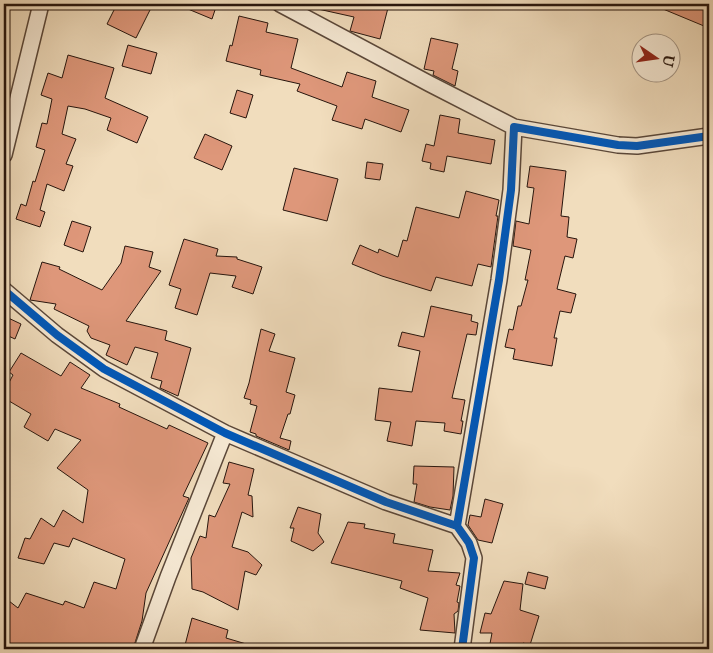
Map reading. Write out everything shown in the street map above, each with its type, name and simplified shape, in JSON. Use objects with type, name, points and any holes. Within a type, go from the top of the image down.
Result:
[{"type":"street","points":[[4,155],[41,4]]},
{"type":"street","points":[[280,4],[430,84],[514,126],[618,145],[637,146],[709,136]]},
{"type":"street","points":[[457,526],[499,280],[511,190],[514,126]]},
{"type":"street","points":[[4,290],[57,335],[104,368],[225,433],[386,502],[457,526],[469,543],[474,558],[462,649]]},
{"type":"street","points":[[142,649],[168,577],[225,433]]},
{"type":"building","points":[[117,4],[153,4],[136,38],[107,24]]},
{"type":"building","points":[[176,4],[217,4],[212,19]]},
{"type":"building","points":[[319,4],[389,4],[380,39],[350,31],[354,17],[318,9]]},
{"type":"building","points":[[651,4],[709,4],[709,24],[706,23],[704,26]]},
{"type":"building","points":[[239,16],[268,23],[266,32],[298,39],[291,68],[342,87],[347,72],[376,81],[372,97],[409,110],[401,132],[365,119],[362,129],[332,120],[337,106],[297,91],[300,84],[260,75],[261,70],[226,61],[230,45],[232,46]]},
{"type":"building","points":[[431,38],[458,44],[452,69],[458,71],[455,86],[433,75],[434,71],[424,69]]},
{"type":"building","points":[[128,45],[157,53],[151,74],[122,66]]},
{"type":"building","points":[[68,55],[114,68],[105,98],[148,117],[137,143],[107,130],[111,118],[85,109],[68,106],[62,134],[76,139],[66,164],[73,166],[64,191],[47,184],[40,210],[45,212],[40,227],[16,219],[21,204],[26,206],[45,150],[36,147],[42,123],[47,124],[52,99],[41,95],[48,73],[62,78]]},
{"type":"building","points":[[237,90],[253,95],[246,118],[230,113]]},
{"type":"building","points":[[440,115],[460,119],[458,133],[495,140],[491,164],[447,156],[444,172],[430,169],[431,163],[422,161],[426,144],[434,146]]},
{"type":"building","points":[[205,134],[232,146],[222,170],[194,158]]},
{"type":"building","points":[[367,162],[383,164],[380,180],[365,178]]},
{"type":"building","points":[[530,166],[566,171],[561,216],[569,217],[567,237],[577,239],[573,258],[565,256],[557,289],[576,294],[571,313],[560,311],[554,338],[557,338],[552,366],[513,359],[515,349],[505,347],[509,329],[513,330],[518,306],[521,306],[528,280],[525,280],[531,250],[513,246],[516,221],[529,224],[534,188],[527,187]]},
{"type":"building","points":[[294,168],[338,179],[327,221],[283,210]]},
{"type":"building","points":[[466,191],[499,200],[491,267],[478,264],[472,286],[436,277],[431,291],[382,276],[352,264],[360,245],[378,253],[379,249],[398,257],[403,240],[407,241],[416,207],[459,218]]},
{"type":"building","points":[[72,221],[91,227],[83,252],[64,245]]},
{"type":"building","points":[[184,239],[218,249],[216,256],[237,257],[237,259],[262,267],[253,294],[232,287],[236,276],[210,273],[197,315],[175,308],[181,289],[169,285]]},
{"type":"building","points":[[125,246],[153,252],[149,267],[161,271],[126,321],[167,331],[165,340],[191,348],[178,396],[160,388],[162,381],[151,378],[158,353],[135,347],[127,365],[106,355],[110,345],[91,338],[87,331],[89,326],[54,309],[56,304],[30,300],[42,262],[60,267],[59,269],[102,290],[121,263]]},
{"type":"building","points":[[431,306],[472,315],[471,321],[478,323],[476,335],[467,334],[452,398],[465,400],[461,421],[463,421],[461,434],[444,431],[445,423],[416,421],[412,446],[387,441],[391,422],[375,420],[379,388],[412,392],[420,351],[398,346],[402,332],[424,337]]},
{"type":"building","points":[[4,316],[21,324],[15,339],[4,334]]},
{"type":"building","points":[[261,329],[275,334],[269,351],[295,358],[286,392],[295,395],[290,414],[288,414],[280,438],[291,441],[289,450],[250,432],[257,406],[250,404],[251,400],[244,398]]},
{"type":"building","points":[[21,353],[61,376],[70,362],[90,375],[81,388],[120,404],[119,407],[167,429],[169,425],[208,443],[183,496],[189,498],[146,593],[142,621],[133,649],[23,649],[4,641],[4,614],[9,601],[18,608],[26,593],[63,605],[65,601],[84,608],[94,582],[116,589],[125,559],[73,538],[69,547],[54,543],[44,564],[18,558],[25,538],[30,539],[41,518],[54,527],[63,510],[83,523],[88,490],[57,468],[81,440],[55,429],[48,441],[24,427],[31,414],[4,398],[4,392],[13,375],[9,372]]},
{"type":"building","points":[[229,462],[254,469],[248,495],[252,496],[253,517],[242,512],[232,547],[248,552],[262,565],[256,575],[245,571],[238,610],[203,592],[192,589],[191,558],[200,536],[206,538],[209,515],[215,517],[230,484],[223,483]]},
{"type":"building","points":[[414,466],[454,467],[453,496],[450,510],[414,502],[417,484],[413,484]]},
{"type":"building","points":[[485,499],[503,504],[492,543],[478,540],[468,525],[470,515],[481,517]]},
{"type":"building","points":[[298,507],[321,514],[318,533],[324,542],[313,551],[291,541],[294,528],[290,528]]},
{"type":"building","points":[[348,522],[365,524],[364,528],[395,534],[393,543],[433,550],[428,571],[460,573],[456,585],[460,586],[457,602],[459,603],[458,611],[454,614],[455,633],[420,630],[428,598],[400,588],[402,581],[331,563]]},
{"type":"building","points":[[528,572],[548,577],[545,589],[525,584]]},
{"type":"building","points":[[504,581],[523,584],[520,610],[539,616],[530,645],[523,643],[522,649],[489,649],[492,633],[480,633],[485,613],[491,614]]},
{"type":"building","points":[[192,618],[228,630],[226,638],[253,646],[253,649],[184,649]]},
{"type":"cycle path","points":[[462,649],[474,558],[469,543],[457,526],[499,280],[511,190],[514,127],[618,145],[637,146],[709,136]]},
{"type":"cycle path","points":[[4,290],[57,335],[104,369],[225,433],[386,502],[457,526]]}]
